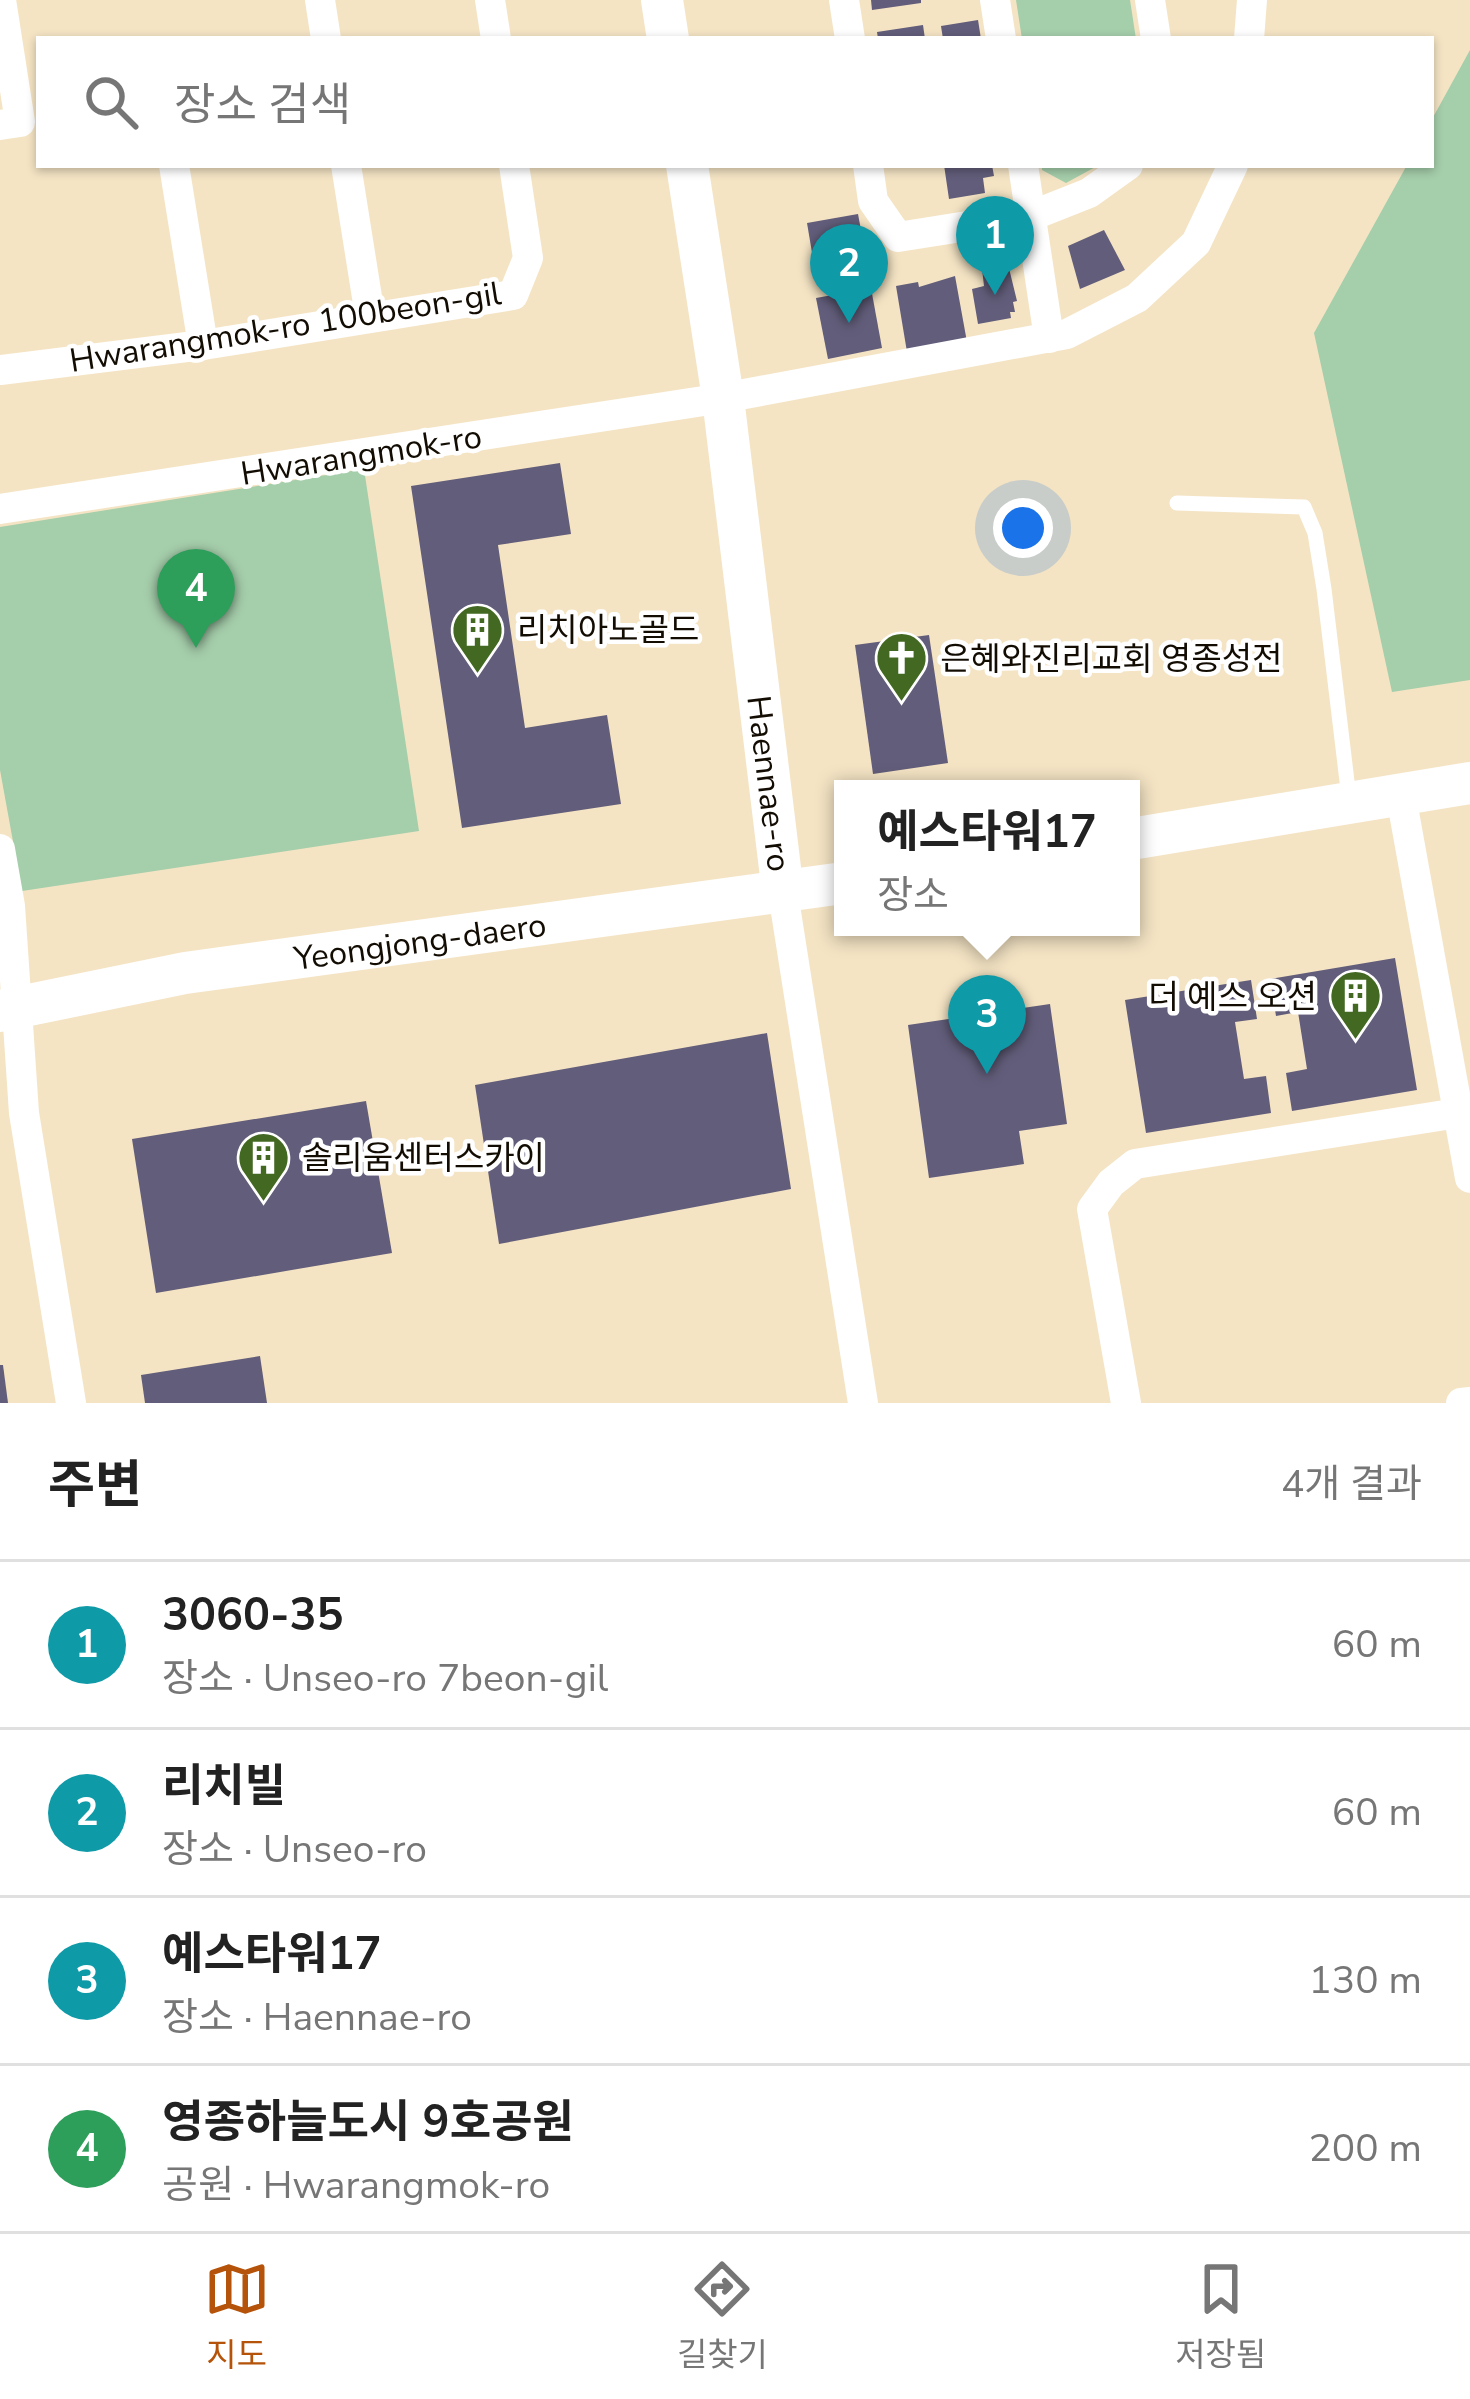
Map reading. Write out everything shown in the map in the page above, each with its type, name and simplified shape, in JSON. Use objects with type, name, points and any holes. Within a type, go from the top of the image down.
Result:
[{"type":"main road","points":[[662,0],[668,36]]},
{"type":"main road","name":"Haennae-ro","points":[[687,168],[723,398],[783,893]]},
{"type":"main road","points":[[1140,837],[1470,783]]},
{"type":"main road","name":"Yeongjong-daero","points":[[9,1009],[185,973],[834,885]]},
{"type":"street","points":[[1,0],[20,122]]},
{"type":"street","points":[[320,0],[326,36]]},
{"type":"street","points":[[490,0],[496,36]]},
{"type":"street","points":[[844,0],[850,36]]},
{"type":"street","points":[[994,0],[1000,36]]},
{"type":"street","points":[[1150,0],[1156,36]]},
{"type":"street","points":[[1249,36],[1252,0]]},
{"type":"street","points":[[174,168],[202,345]]},
{"type":"street","points":[[346,168],[370,316]]},
{"type":"street","name":"Hwarangmok-ro 100beon-gil","points":[[0,370],[202,345],[512,295],[528,258],[514,168]]},
{"type":"street","points":[[868,168],[873,202],[898,237],[1031,215],[1089,193],[1124,168]]},
{"type":"street","points":[[1023,168],[1049,338]]},
{"type":"street","name":"Hwarangmok-ro","points":[[0,509],[723,398],[1067,334],[1137,298],[1196,244],[1232,168]]},
{"type":"street","points":[[1401,796],[1464,1112],[1470,1178]]},
{"type":"street","points":[[0,849],[10,906],[9,1009],[71,1403]]},
{"type":"street","name":"Haennae-ro","points":[[783,893],[863,1403]]},
{"type":"street","points":[[1126,1403],[1092,1209],[1111,1184],[1136,1163],[1464,1112]]},
{"type":"street","points":[[1461,1403],[1470,1402]]},
{"type":"lane","points":[[1177,503],[1304,507],[1315,533],[1324,589],[1350,804]]},
{"type":"green space","points":[[1016,0],[1130,0],[1136,36],[1022,36]]},
{"type":"green space","points":[[1470,50],[1470,680],[1392,692],[1314,333],[1405,168],[1434,168],[1434,116]]},
{"type":"green space","points":[[1042,168],[1094,168],[1066,183]]},
{"type":"green space","points":[[364,469],[419,831],[22,891],[0,770],[0,527]]},
{"type":"building","points":[[871,0],[921,0],[921,3],[872,10]]},
{"type":"building","points":[[978,20],[981,36],[943,36],[941,26]]},
{"type":"building","points":[[923,25],[925,36],[878,36],[877,32]]},
{"type":"building","points":[[944,168],[993,168],[994,176],[983,178],[985,193],[949,199]]},
{"type":"building","points":[[858,214],[869,272],[817,282],[807,223]]},
{"type":"building","points":[[1104,230],[1125,270],[1080,289],[1068,246]]},
{"type":"building","points":[[1006,256],[1017,301],[1013,302],[1015,312],[1010,312],[1011,318],[978,324],[972,289],[984,286],[982,269],[991,267],[990,259]]},
{"type":"building","points":[[955,276],[967,342],[907,352],[896,286],[918,282],[919,287]]},
{"type":"building","points":[[871,288],[882,348],[828,359],[816,298]]},
{"type":"building","name":"리치아노골드","points":[[560,463],[571,534],[498,545],[525,728],[607,715],[621,804],[462,828],[411,486]]},
{"type":"building","name":"은혜와진리교회 영종성전","points":[[929,635],[948,763],[873,774],[855,645]]},
{"type":"building","name":"더 예스 오션","points":[[1395,958],[1417,1090],[1292,1111],[1286,1073],[1307,1069],[1298,1012],[1276,1016],[1270,979]]},
{"type":"building","points":[[1251,980],[1257,1019],[1235,1022],[1244,1079],[1266,1076],[1271,1113],[1146,1133],[1125,1000]]},
{"type":"building","points":[[1050,1004],[1067,1124],[1019,1131],[1024,1164],[929,1178],[908,1025]]},
{"type":"building","points":[[767,1033],[791,1189],[499,1244],[475,1085]]},
{"type":"building","name":"솔리움센터스카이","points":[[366,1101],[392,1253],[156,1293],[132,1139]]},
{"type":"building","points":[[260,1356],[267,1403],[145,1403],[141,1375]]},
{"type":"building","points":[[3,1365],[8,1403],[0,1403]]},
{"type":"place","name":"3060-35","points":[[995,295]]},
{"type":"place","name":"리치빌","points":[[849,323]]},
{"type":"place","name":"영종하늘도시 9호공원","points":[[196,648]]},
{"type":"place","name":"리치아노골드","points":[[478,675]]},
{"type":"place","name":"은혜와진리교회 영종성전","points":[[901,704]]},
{"type":"place","name":"더 예스 오션","points":[[1356,1042]]},
{"type":"place","name":"예스타워17","points":[[987,1074]]},
{"type":"place","name":"솔리움센터스카이","points":[[263,1203]]}]
